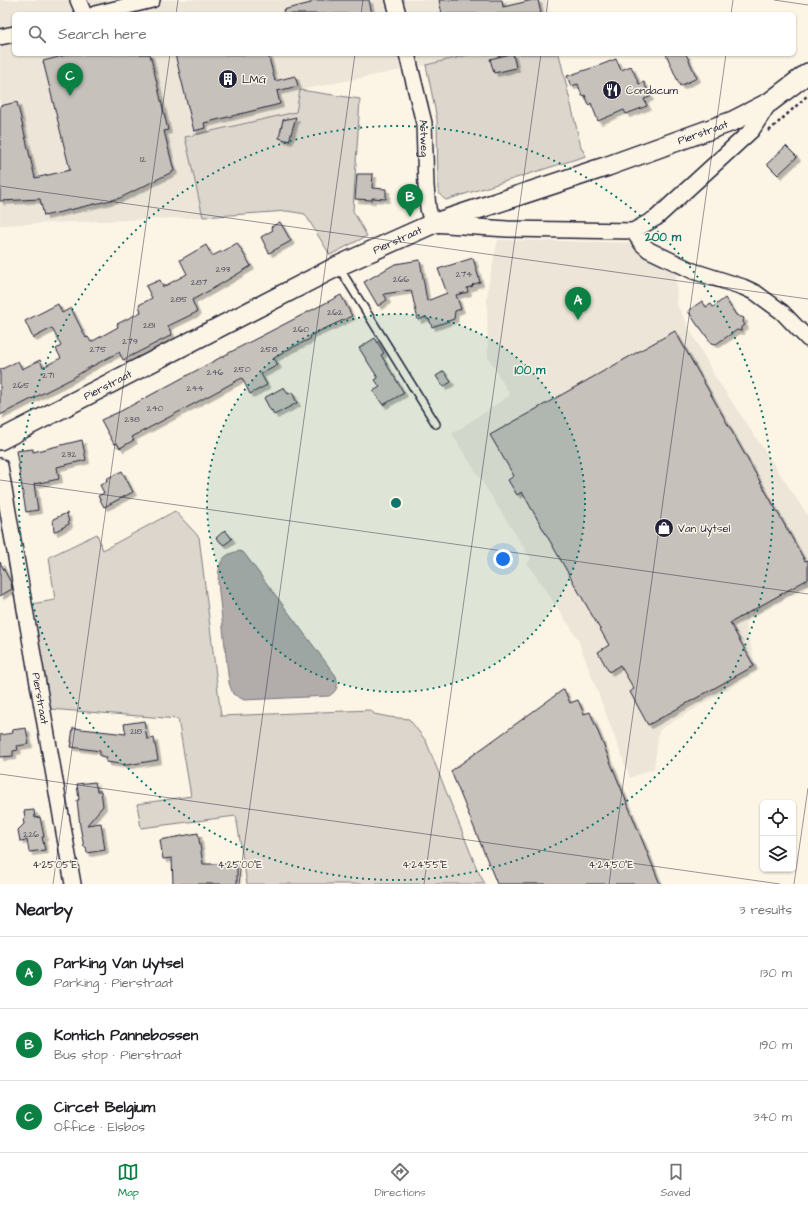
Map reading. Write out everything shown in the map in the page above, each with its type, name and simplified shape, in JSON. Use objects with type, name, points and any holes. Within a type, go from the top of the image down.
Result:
[{"type":"street","points":[[78,0],[83,12]]},
{"type":"street","points":[[103,12],[152,0]]},
{"type":"street","points":[[394,0],[397,12]]},
{"type":"street","points":[[0,37],[12,34]]},
{"type":"street","name":"Astweg","points":[[407,56],[424,123],[426,186],[428,208],[432,224]]},
{"type":"street","name":"Pierstraat","points":[[0,440],[338,266],[432,224],[608,166],[733,121],[770,102],[808,73]]},
{"type":"street","points":[[432,224],[507,229],[633,231],[656,218],[752,130],[770,102]]},
{"type":"street","points":[[633,231],[642,244],[649,250],[692,271],[756,292],[782,312],[808,339]]},
{"type":"street","name":"Pierstraat","points":[[0,466],[73,884]]},
{"type":"lane","points":[[338,266],[436,424]]},
{"type":"shaded area","points":[[0,0],[547,0],[550,12],[12,12],[12,56],[464,56],[300,90],[296,112],[185,137],[203,217],[0,225]]},
{"type":"shaded area","points":[[464,56],[559,56],[581,147],[586,156],[446,200],[440,194],[438,189],[437,119],[426,65]]},
{"type":"shaded area","points":[[300,90],[360,99],[353,211],[367,236],[330,255],[305,214],[287,211],[203,217],[185,137],[296,112]]},
{"type":"shaded area","points":[[498,240],[638,243],[648,259],[670,269],[676,269],[677,305],[714,375],[808,516],[808,587],[745,622],[757,672],[659,730],[654,768],[630,778],[577,637],[527,563],[531,559],[452,434],[510,395],[488,357],[487,299],[489,281]]},
{"type":"shaded area","points":[[175,511],[199,537],[221,716],[371,710],[374,714],[409,719],[426,741],[477,869],[485,884],[247,884],[236,816],[141,828],[137,804],[191,796],[178,719],[49,709],[31,604],[55,600],[49,557],[97,534],[103,550]]},
{"type":"shaded area","points":[[239,551],[244,553],[336,676],[337,688],[329,696],[244,700],[233,694],[229,683],[218,583],[221,562],[227,555]]},
{"type":"building","points":[[311,0],[369,0],[372,12],[284,12],[283,10],[311,3]]},
{"type":"building","points":[[439,0],[502,0],[503,7],[538,0],[541,12],[442,12]]},
{"type":"building","points":[[62,56],[150,56],[168,130],[164,131],[174,171],[120,198],[44,216],[40,199],[0,201],[0,106],[17,102],[35,178],[70,170],[43,61]]},
{"type":"building","name":"LMG","points":[[175,56],[269,56],[275,81],[295,76],[298,86],[277,91],[280,104],[204,123],[205,128],[194,131]]},
{"type":"building","points":[[502,56],[513,56],[516,68],[494,73],[490,59]]},
{"type":"building","points":[[667,56],[687,56],[697,78],[680,86]]},
{"type":"building","name":"Condacum","points":[[616,59],[621,70],[631,66],[639,84],[644,82],[650,97],[644,99],[647,106],[626,114],[624,110],[598,121],[591,103],[589,105],[585,95],[582,96],[578,84],[571,86],[567,76]]},
{"type":"building","points":[[296,117],[289,141],[279,138],[283,120]]},
{"type":"building","points":[[786,146],[797,157],[778,175],[767,164]]},
{"type":"building","points":[[357,174],[373,174],[372,188],[386,189],[386,199],[355,199]]},
{"type":"building","points":[[280,222],[291,241],[269,253],[261,237],[273,230],[271,227]]},
{"type":"building","points":[[237,243],[251,266],[192,300],[197,312],[168,326],[172,335],[123,360],[119,352],[71,379],[0,415],[0,370],[18,361],[22,369],[40,360],[43,367],[61,358],[56,349],[61,346],[52,328],[33,338],[25,321],[58,304],[62,313],[71,308],[86,338],[88,337],[91,342],[118,327],[117,324],[141,312],[139,305],[152,298],[146,286],[160,280],[163,287],[187,274],[180,260],[206,245],[212,256]]},
{"type":"building","points":[[473,258],[480,282],[467,288],[468,292],[456,295],[461,309],[455,311],[454,319],[432,327],[429,319],[428,320],[426,317],[418,320],[411,290],[384,294],[387,300],[378,306],[364,282],[395,264],[420,260],[427,301],[447,293],[438,269]]},
{"type":"building","points":[[341,295],[352,316],[311,335],[310,339],[274,358],[278,365],[261,374],[267,385],[250,394],[242,378],[132,437],[134,440],[120,448],[117,443],[114,444],[101,420],[121,411]]},
{"type":"building","points":[[725,298],[736,315],[744,318],[743,322],[745,325],[741,327],[741,331],[737,330],[716,344],[711,343],[688,311],[702,301],[706,307],[711,304],[713,307]]},
{"type":"building","name":"Van Uytsel","points":[[675,331],[805,561],[808,560],[808,579],[730,623],[754,666],[648,725],[630,692],[634,689],[620,665],[609,672],[598,652],[609,645],[522,492],[517,495],[508,480],[514,476],[490,435]]},
{"type":"building","points":[[375,338],[384,353],[381,355],[404,393],[383,405],[373,391],[380,387],[375,380],[378,378],[359,348]]},
{"type":"building","points":[[444,371],[451,382],[443,387],[436,376]]},
{"type":"building","points":[[284,387],[288,394],[292,392],[297,403],[274,415],[264,398]]},
{"type":"building","points":[[82,440],[86,460],[57,467],[59,479],[34,484],[38,510],[26,512],[16,451],[33,449],[33,452]]},
{"type":"building","points":[[122,471],[133,492],[104,507],[98,496],[104,493],[100,485],[108,481],[106,479]]},
{"type":"building","points":[[67,513],[69,524],[54,532],[53,519]]},
{"type":"building","points":[[225,530],[232,539],[224,545],[216,538]]},
{"type":"building","points":[[0,562],[11,583],[12,589],[0,596]]},
{"type":"building","points":[[564,689],[570,703],[578,700],[584,714],[590,712],[660,884],[497,884],[451,771]]},
{"type":"building","points":[[144,721],[147,739],[154,738],[158,760],[127,765],[106,762],[107,757],[100,756],[100,751],[71,747],[73,728],[126,734],[124,724]]},
{"type":"building","points":[[26,728],[29,744],[17,746],[18,750],[13,751],[13,756],[0,757],[0,735],[13,733],[12,730]]},
{"type":"building","points":[[95,782],[97,791],[101,791],[103,806],[87,825],[101,823],[105,850],[87,853],[86,847],[84,847],[80,826],[77,784]]},
{"type":"building","points":[[34,810],[35,818],[40,817],[45,850],[29,852],[27,840],[20,841],[18,830],[24,824],[24,811]]},
{"type":"building","points":[[198,833],[203,864],[237,864],[237,884],[173,884],[172,858],[163,859],[160,840]]},
{"type":"place","name":"LMG","points":[[228,79]]},
{"type":"place","name":"Condacum","points":[[612,90]]},
{"type":"place","name":"Circet Belgium","points":[[70,96]]},
{"type":"place","name":"Kontich Pannebossen","points":[[410,217]]},
{"type":"place","name":"Parking Van Uytsel","points":[[578,320]]},
{"type":"place","name":"Van Uytsel","points":[[664,528]]}]
